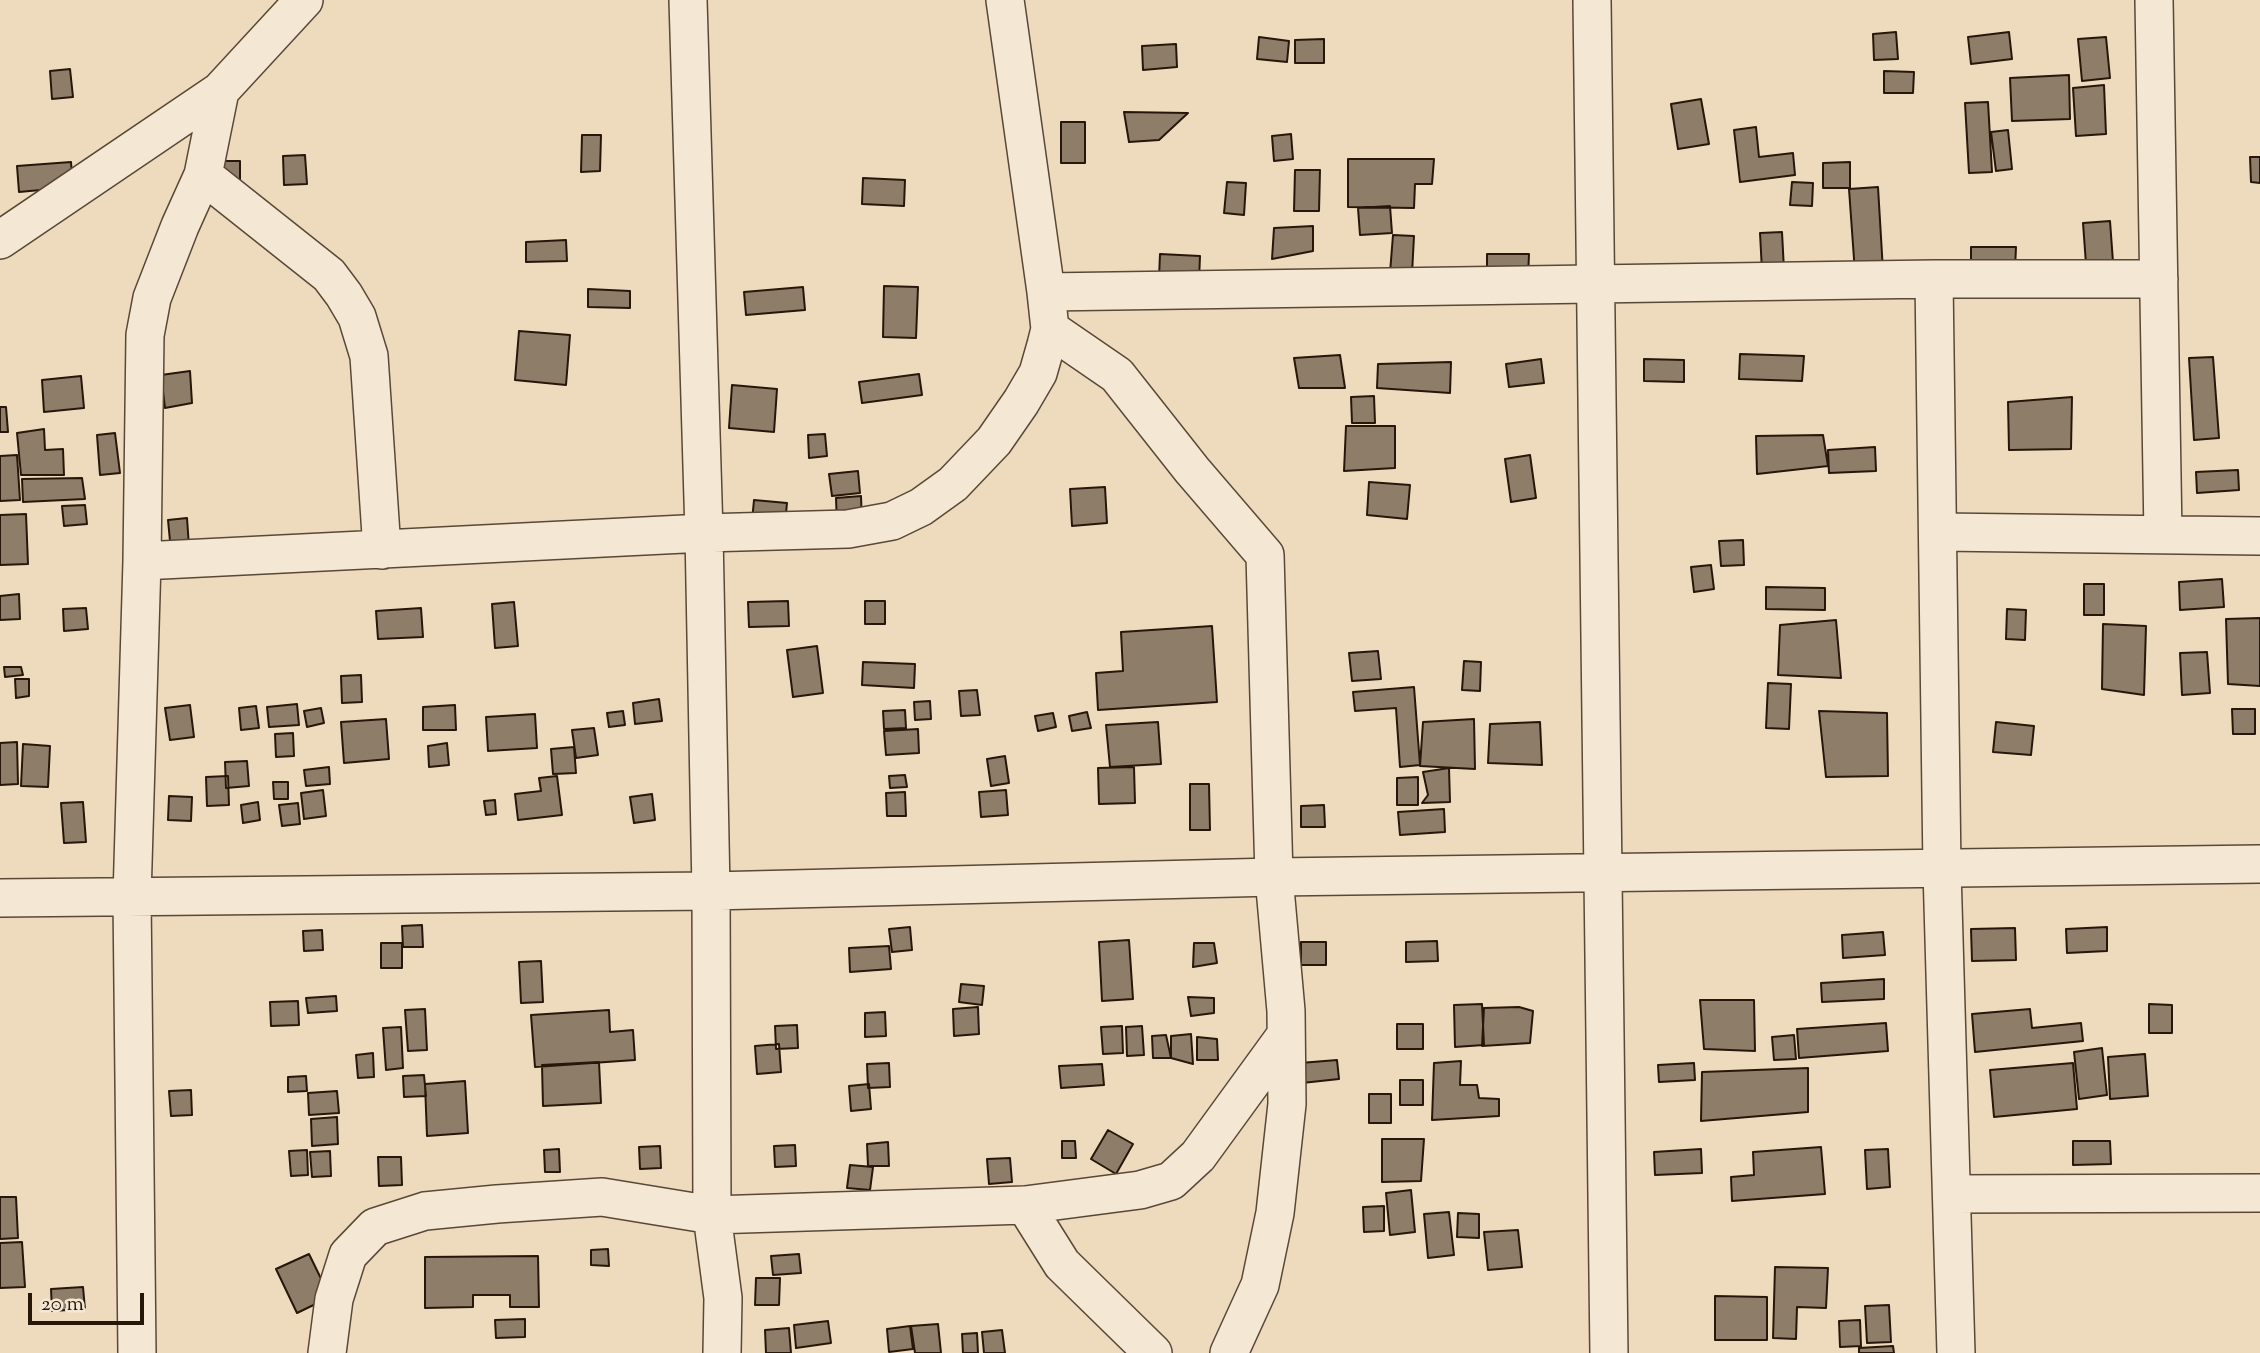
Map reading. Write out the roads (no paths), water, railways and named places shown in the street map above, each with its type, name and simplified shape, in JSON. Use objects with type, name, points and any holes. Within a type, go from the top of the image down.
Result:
[{"type":"street","points":[[0,240],[220,91],[304,0]]},
{"type":"street","points":[[688,0],[704,533],[711,891],[712,1214],[723,1298],[722,1353]]},
{"type":"street","points":[[142,561],[704,533],[848,529],[892,521],[921,507],[953,485],[994,441],[1038,373],[1050,329],[1005,0]]},
{"type":"street","points":[[1592,0],[1609,1353]]},
{"type":"street","points":[[2154,0],[2164,535]]},
{"type":"street","points":[[137,1353],[131,897],[142,561],[145,334],[152,298],[203,175],[220,91]]},
{"type":"street","points":[[203,175],[329,275],[357,317],[369,356],[382,550]]},
{"type":"street","points":[[1046,292],[1934,278],[2159,279]]},
{"type":"street","points":[[1934,278],[1942,870],[1956,1353]]},
{"type":"street","points":[[1050,329],[1117,375],[1192,470],[1265,555],[1274,877],[1286,1011],[1287,1104],[1275,1213],[1260,1285],[1229,1353]]},
{"type":"street","points":[[1939,532],[2260,536]]},
{"type":"street","points":[[0,898],[711,891],[1274,877],[2260,864]]},
{"type":"street","points":[[327,1353],[334,1299],[348,1255],[375,1227],[425,1211],[602,1197],[712,1214],[1025,1205],[1140,1190],[1171,1181],[1198,1156],[1286,1035]]},
{"type":"street","points":[[1952,1194],[2260,1193]]},
{"type":"street","points":[[1025,1205],[1062,1264],[1153,1353]]}]
